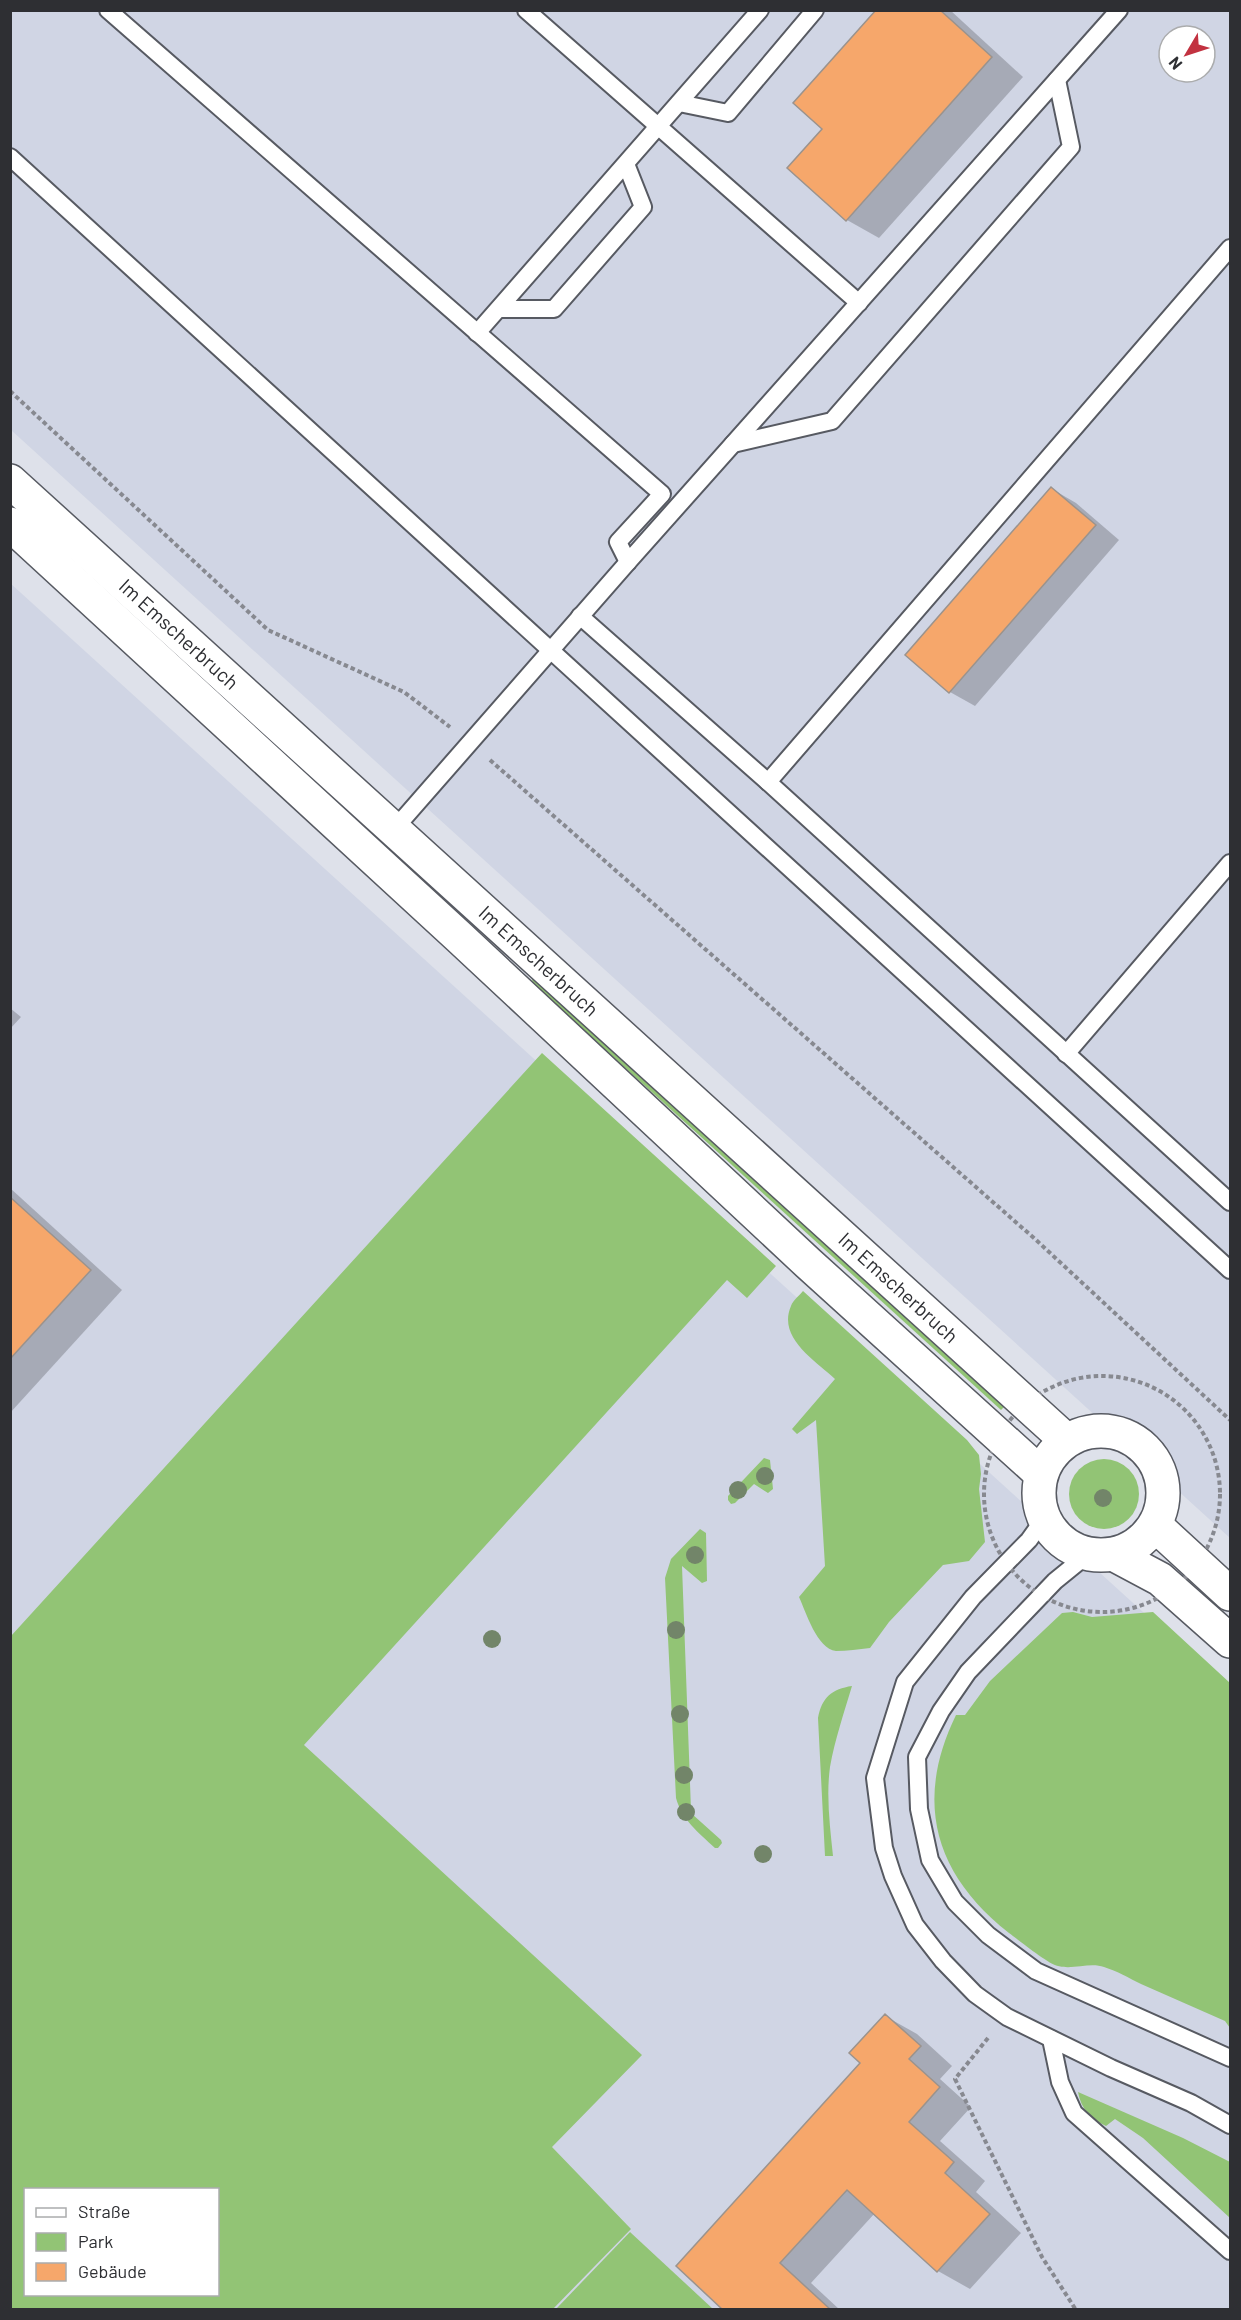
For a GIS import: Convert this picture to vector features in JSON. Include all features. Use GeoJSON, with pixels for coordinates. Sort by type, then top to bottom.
{"type":"FeatureCollection","features":[{"type":"Feature","properties":{"kind":"main road","name":"Im Emscherbruch"},"geometry":{"type":"LineString","coordinates":[[10,481],[1066,1440]]}},
{"type":"Feature","properties":{"kind":"main road","name":"Im Emscherbruch"},"geometry":{"type":"LineString","coordinates":[[10,524],[808,1263],[1041,1474]]}},
{"type":"Feature","properties":{"kind":"main road"},"geometry":{"type":"LineString","coordinates":[[1101,1555],[1138,1545],[1156,1526],[1164,1500],[1161,1472],[1146,1448],[1121,1433],[1093,1430],[1066,1440],[1050,1455],[1041,1474],[1039,1494],[1044,1519],[1064,1544],[1101,1555],[1160,1579],[1230,1641]]}},
{"type":"Feature","properties":{"kind":"main road"},"geometry":{"type":"LineString","coordinates":[[1156,1526],[1230,1594]]}},
{"type":"Feature","properties":{"kind":"lane"},"geometry":{"type":"LineString","coordinates":[[108,10],[662,494],[618,542],[628,562]]}},
{"type":"Feature","properties":{"kind":"lane"},"geometry":{"type":"LineString","coordinates":[[526,10],[858,303]]}},
{"type":"Feature","properties":{"kind":"lane"},"geometry":{"type":"LineString","coordinates":[[477,333],[760,10]]}},
{"type":"Feature","properties":{"kind":"lane"},"geometry":{"type":"LineString","coordinates":[[679,103],[728,113],[815,10]]}},
{"type":"Feature","properties":{"kind":"lane"},"geometry":{"type":"LineString","coordinates":[[370,856],[580,616],[1119,10]]}},
{"type":"Feature","properties":{"kind":"lane"},"geometry":{"type":"LineString","coordinates":[[733,444],[832,421],[1071,147],[1057,80]]}},
{"type":"Feature","properties":{"kind":"lane"},"geometry":{"type":"LineString","coordinates":[[10,158],[552,649],[1230,1270]]}},
{"type":"Feature","properties":{"kind":"lane"},"geometry":{"type":"LineString","coordinates":[[499,309],[554,309],[569,292],[643,207],[626,164]]}},
{"type":"Feature","properties":{"kind":"lane"},"geometry":{"type":"LineString","coordinates":[[768,782],[1230,248]]}},
{"type":"Feature","properties":{"kind":"lane"},"geometry":{"type":"LineString","coordinates":[[580,616],[768,782],[1230,1202]]}},
{"type":"Feature","properties":{"kind":"lane"},"geometry":{"type":"LineString","coordinates":[[1066,1053],[1230,863]]}},
{"type":"Feature","properties":{"kind":"lane"},"geometry":{"type":"LineString","coordinates":[[1044,1519],[1029,1540],[973,1597],[905,1682],[874,1778],[884,1848],[893,1876],[915,1925],[943,1961],[975,1994],[1006,2017],[1111,2068],[1191,2103],[1230,2125]]}},
{"type":"Feature","properties":{"kind":"lane"},"geometry":{"type":"LineString","coordinates":[[1101,1555],[1055,1581],[968,1672],[941,1711],[917,1757],[919,1809],[930,1860],[955,1902],[988,1935],[1036,1971],[1230,2058]]}},
{"type":"Feature","properties":{"kind":"lane"},"geometry":{"type":"LineString","coordinates":[[1051,2039],[1060,2082],[1074,2113],[1230,2251]]}},
{"type":"Feature","properties":{"kind":"path"},"geometry":{"type":"LineString","coordinates":[[10,391],[268,630],[404,692],[470,742],[1026,1231],[1230,1420]]}},
{"type":"Feature","properties":{"kind":"path"},"geometry":{"type":"LineString","coordinates":[[1105,1376],[1133,1380],[1160,1391],[1183,1408],[1202,1430],[1214,1456],[1220,1483],[1220,1512],[1212,1540],[1198,1565],[1173,1589],[1149,1603],[1122,1611],[1094,1612],[1067,1607],[1041,1595],[1022,1581],[1006,1563],[993,1539],[986,1513],[984,1486],[989,1460],[999,1436],[1026,1404],[1050,1388],[1077,1379],[1105,1376]]}},
{"type":"Feature","properties":{"kind":"path"},"geometry":{"type":"LineString","coordinates":[[1006,2017],[955,2079],[1042,2257],[1076,2310]]}},
{"type":"Feature","properties":{"kind":"shaded area"},"geometry":{"type":"Polygon","coordinates":[[[10,11],[1230,11],[1230,1538],[11,430],[10,11]]]}},
{"type":"Feature","properties":{"kind":"shaded area"},"geometry":{"type":"Polygon","coordinates":[[[10,583],[1230,1691],[1230,2309],[11,2309],[10,583]]]}},
{"type":"Feature","properties":{"kind":"green space"},"geometry":{"type":"Polygon","coordinates":[[[534,974],[1011,1400],[1001,1410],[534,985],[532,980],[534,974]]]}},
{"type":"Feature","properties":{"kind":"green space"},"geometry":{"type":"Polygon","coordinates":[[[542,1053],[776,1266],[747,1298],[727,1280],[304,1745],[642,2055],[552,2147],[631,2229],[553,2309],[11,2309],[11,1636],[542,1053]]]}},
{"type":"Feature","properties":{"kind":"green space"},"geometry":{"type":"Polygon","coordinates":[[[803,1291],[967,1440],[979,1455],[981,1474],[979,1489],[985,1542],[969,1561],[943,1565],[889,1622],[870,1648],[836,1651],[829,1649],[813,1629],[799,1597],[825,1566],[816,1420],[797,1434],[792,1429],[835,1379],[801,1348],[789,1328],[788,1318],[791,1306],[803,1291]]]}},
{"type":"Feature","properties":{"kind":"green space"},"geometry":{"type":"Polygon","coordinates":[[[764,1458],[770,1460],[773,1489],[768,1493],[754,1484],[735,1503],[731,1504],[728,1496],[764,1458]]]}},
{"type":"Feature","properties":{"kind":"green space"},"geometry":{"type":"Polygon","coordinates":[[[1104,1459],[1117,1462],[1129,1469],[1136,1481],[1139,1494],[1136,1507],[1129,1519],[1117,1526],[1104,1529],[1091,1526],[1079,1519],[1072,1507],[1069,1494],[1072,1481],[1079,1469],[1091,1462],[1104,1459]]]}},
{"type":"Feature","properties":{"kind":"green space"},"geometry":{"type":"Polygon","coordinates":[[[700,1529],[706,1533],[707,1581],[702,1583],[682,1566],[691,1810],[692,1814],[721,1840],[722,1843],[718,1848],[715,1848],[691,1825],[682,1813],[676,1798],[665,1578],[671,1559],[700,1529]]]}},
{"type":"Feature","properties":{"kind":"green space"},"geometry":{"type":"Polygon","coordinates":[[[1073,1612],[1092,1617],[1153,1612],[1230,1683],[1230,2028],[1225,2021],[1109,1969],[1093,1965],[1064,1967],[1048,1961],[1009,1933],[983,1910],[963,1886],[948,1861],[939,1834],[935,1806],[936,1777],[943,1747],[956,1715],[965,1715],[990,1681],[1062,1613],[1073,1612]]]}},
{"type":"Feature","properties":{"kind":"green space"},"geometry":{"type":"Polygon","coordinates":[[[852,1686],[830,1767],[828,1800],[833,1856],[825,1856],[818,1718],[822,1705],[829,1695],[839,1689],[852,1686]]]}},
{"type":"Feature","properties":{"kind":"green space"},"geometry":{"type":"Polygon","coordinates":[[[1078,2092],[1183,2138],[1230,2162],[1230,2218],[1143,2138],[1115,2119],[1106,2126],[1091,2117],[1084,2108],[1078,2092]]]}},
{"type":"Feature","properties":{"kind":"green space"},"geometry":{"type":"Polygon","coordinates":[[[630,2232],[713,2309],[556,2309],[630,2232]]]}},
{"type":"Feature","properties":{"kind":"building"},"geometry":{"type":"Polygon","coordinates":[[[876,10],[940,10],[992,57],[846,221],[787,168],[822,129],[793,103],[876,10]]]}},
{"type":"Feature","properties":{"kind":"building"},"geometry":{"type":"Polygon","coordinates":[[[1051,487],[1096,525],[949,693],[905,655],[1051,487]]]}},
{"type":"Feature","properties":{"kind":"building"},"geometry":{"type":"Polygon","coordinates":[[[10,1197],[91,1270],[10,1359],[10,1197]]]}},
{"type":"Feature","properties":{"kind":"building"},"geometry":{"type":"Polygon","coordinates":[[[885,2014],[921,2046],[909,2059],[940,2087],[909,2122],[954,2162],[945,2173],[990,2214],[937,2272],[847,2190],[780,2263],[831,2310],[723,2310],[676,2266],[860,2063],[849,2053],[885,2014]]]}}]}
